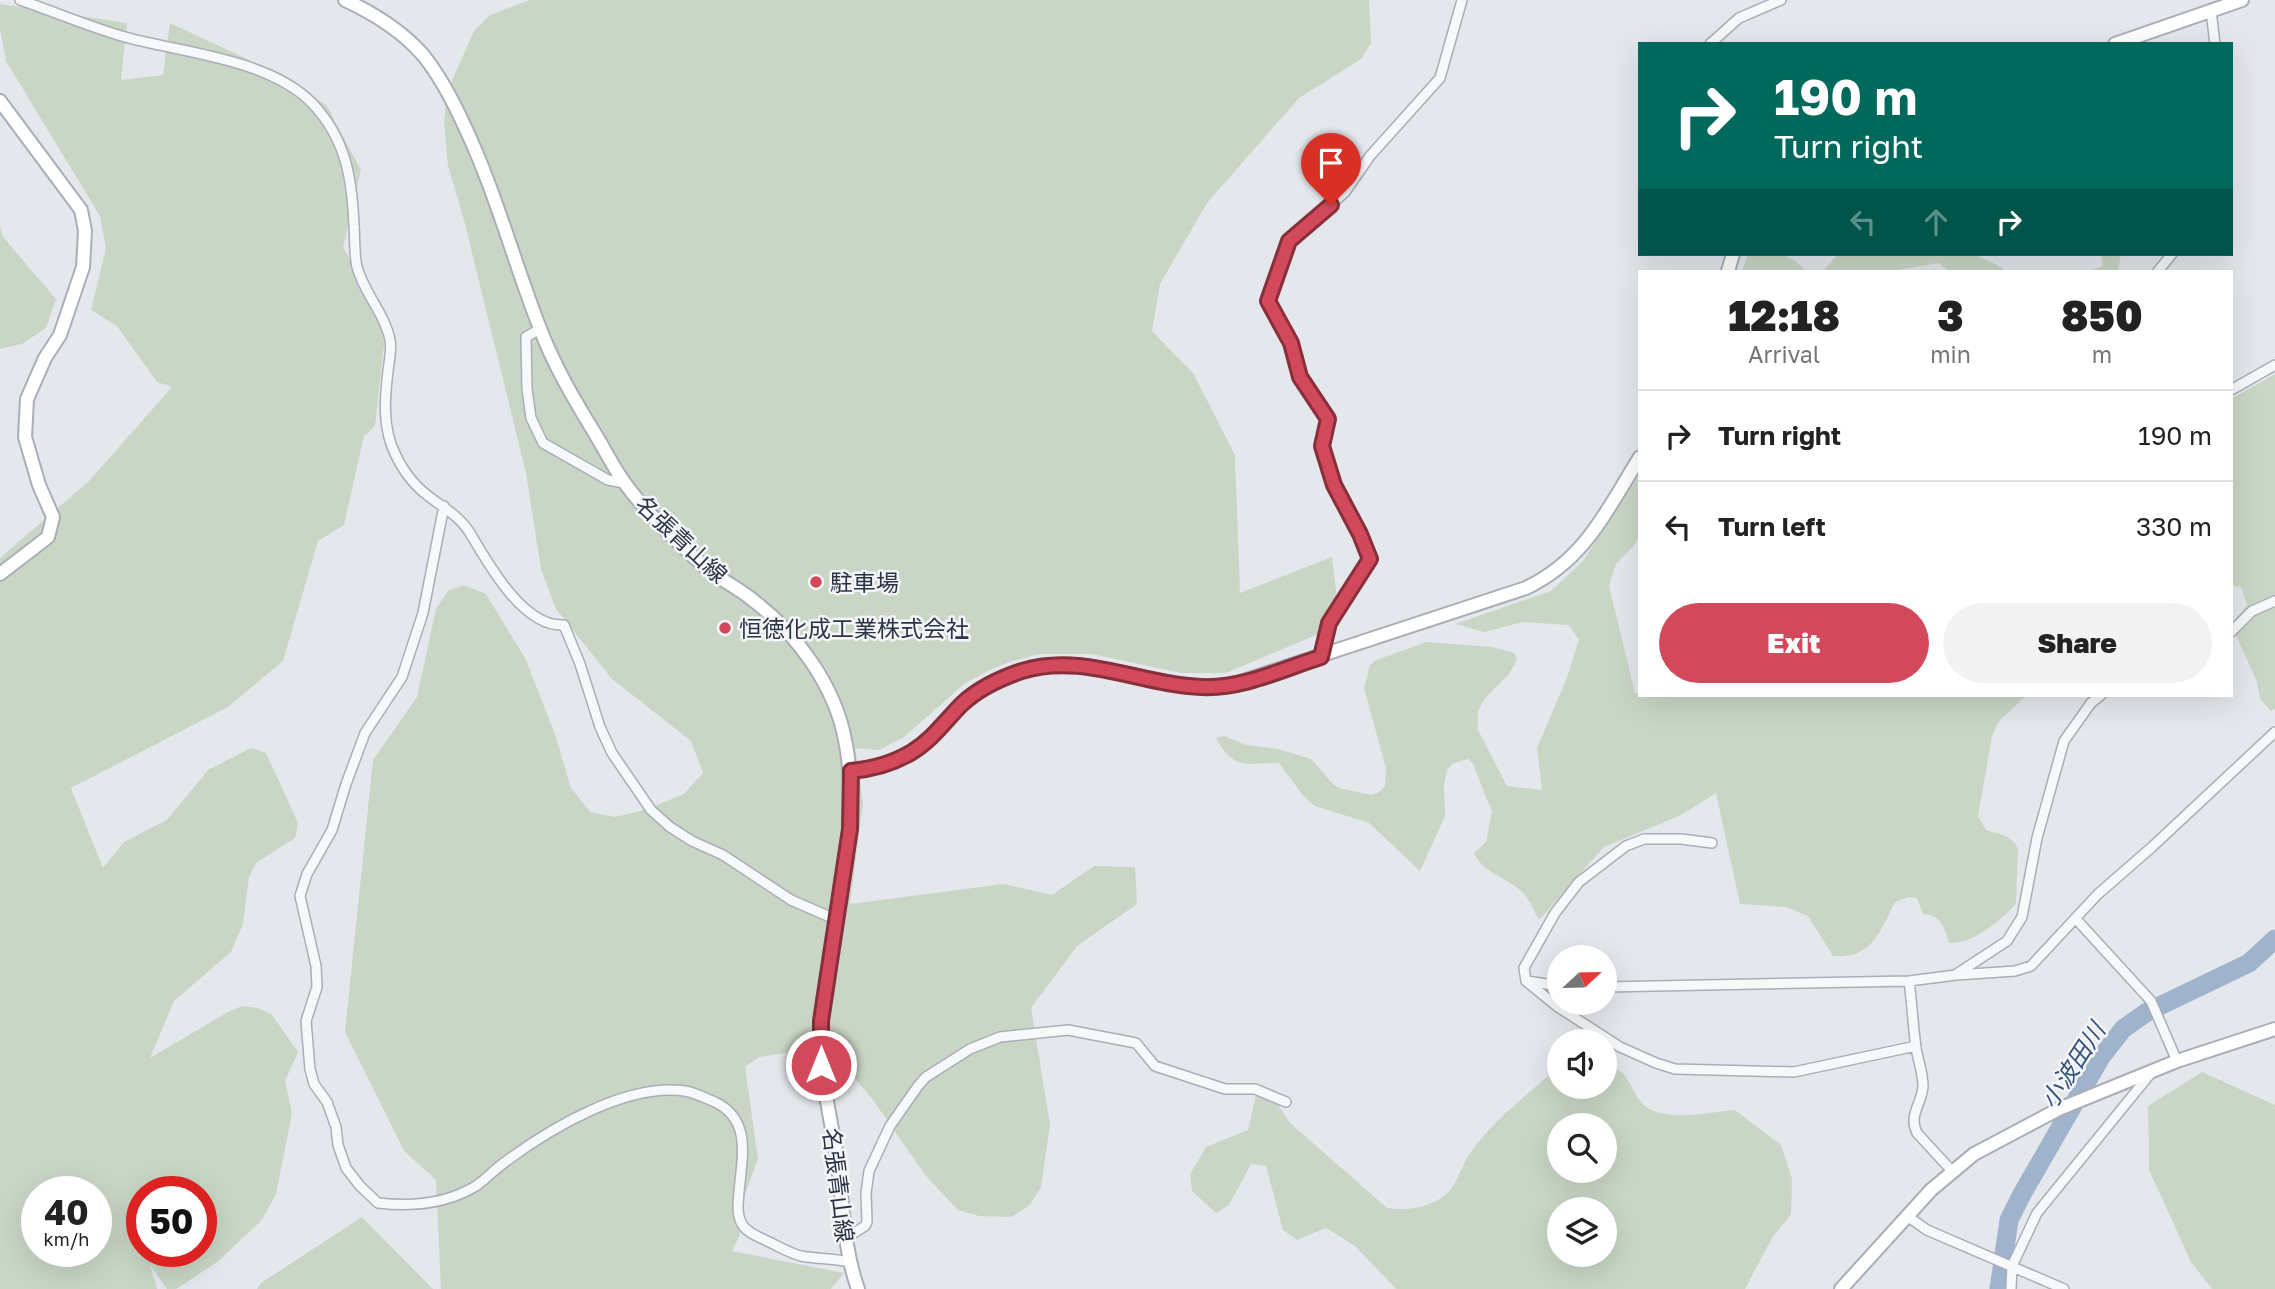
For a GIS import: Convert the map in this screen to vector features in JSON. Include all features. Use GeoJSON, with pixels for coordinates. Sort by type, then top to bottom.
{"type":"FeatureCollection","features":[{"type":"Feature","properties":{"kind":"main road","name":"名張青山線"},"geometry":{"type":"LineString","coordinates":[[345,0],[386,23],[422,55],[450,95],[481,161],[540,329],[558,372],[624,483],[707,569],[755,601],[797,642],[828,692],[844,735],[851,771],[850,829],[821,1021],[821,1065],[849,1262],[858,1289]]}},
{"type":"Feature","properties":{"kind":"main road"},"geometry":{"type":"LineString","coordinates":[[2121,42],[2242,0]]}},
{"type":"Feature","properties":{"kind":"main road"},"geometry":{"type":"LineString","coordinates":[[0,102],[80,210],[85,231],[83,267],[60,335],[45,358],[27,399],[25,438],[38,485],[53,517],[48,537],[0,574]]}},
{"type":"Feature","properties":{"kind":"main road"},"geometry":{"type":"LineString","coordinates":[[851,771],[875,768],[913,752],[934,735],[970,698],[995,681],[1033,668],[1082,665],[1173,685],[1205,687],[1245,681],[1513,592],[1546,578],[1586,543],[1638,460]]}},
{"type":"Feature","properties":{"kind":"main road"},"geometry":{"type":"LineString","coordinates":[[1842,1289],[1907,1216],[1952,1171],[1974,1154],[2059,1109],[2177,1061],[2275,1029]]}},
{"type":"Feature","properties":{"kind":"street"},"geometry":{"type":"LineString","coordinates":[[20,0],[104,30],[212,56],[280,78],[295,87],[314,106],[343,152],[351,177],[356,265],[390,340],[384,399],[386,424],[400,466],[414,484],[462,520],[489,566],[533,617],[551,626],[564,625],[580,664],[600,727],[612,753],[651,810],[670,827],[692,841],[723,855],[791,900],[836,920]]}},
{"type":"Feature","properties":{"kind":"street"},"geometry":{"type":"LineString","coordinates":[[1321,657],[1329,623],[1370,559],[1334,485],[1325,459],[1322,446],[1328,419],[1300,377],[1291,343],[1268,301],[1289,241],[1345,192],[1370,156],[1440,78],[1462,0]]}},
{"type":"Feature","properties":{"kind":"street"},"geometry":{"type":"LineString","coordinates":[[1712,42],[1739,18],[1781,0]]}},
{"type":"Feature","properties":{"kind":"street"},"geometry":{"type":"LineString","coordinates":[[2211,11],[2215,42]]}},
{"type":"Feature","properties":{"kind":"street"},"geometry":{"type":"LineString","coordinates":[[2159,270],[2170,256]]}},
{"type":"Feature","properties":{"kind":"street"},"geometry":{"type":"LineString","coordinates":[[540,329],[526,338],[527,389],[531,418],[543,443],[608,480],[624,483]]}},
{"type":"Feature","properties":{"kind":"street"},"geometry":{"type":"LineString","coordinates":[[2233,389],[2275,365]]}},
{"type":"Feature","properties":{"kind":"street"},"geometry":{"type":"LineString","coordinates":[[444,506],[423,613],[402,677],[365,733],[332,830],[307,874],[300,896],[316,966],[317,987],[306,1021],[310,1069],[314,1084],[327,1102],[346,1168],[378,1203],[420,1205],[458,1194],[477,1185],[541,1136],[575,1118],[629,1097],[661,1091],[689,1092],[722,1106],[735,1116],[740,1127],[742,1144],[737,1208],[745,1229],[789,1252],[849,1262]]}},
{"type":"Feature","properties":{"kind":"street"},"geometry":{"type":"LineString","coordinates":[[2233,630],[2252,611],[2275,601]]}},
{"type":"Feature","properties":{"kind":"street"},"geometry":{"type":"LineString","coordinates":[[1956,975],[2007,941],[2022,917],[2040,826],[2064,741],[2089,699]]}},
{"type":"Feature","properties":{"kind":"street"},"geometry":{"type":"LineString","coordinates":[[1617,987],[1909,982],[1956,975],[2015,971],[2031,966],[2098,894],[2152,848],[2275,732]]}},
{"type":"Feature","properties":{"kind":"street"},"geometry":{"type":"LineString","coordinates":[[1712,843],[1681,839],[1644,839],[1626,846],[1579,882],[1555,913],[1524,968],[1526,981],[1558,1007],[1620,1047],[1675,1069],[1794,1072],[1916,1046]]}},
{"type":"Feature","properties":{"kind":"street"},"geometry":{"type":"LineString","coordinates":[[2076,919],[2151,1001],[2159,1014],[2177,1061]]}},
{"type":"Feature","properties":{"kind":"street"},"geometry":{"type":"LineString","coordinates":[[1526,981],[1547,984]]}},
{"type":"Feature","properties":{"kind":"street"},"geometry":{"type":"LineString","coordinates":[[1909,982],[1923,1083],[1914,1114],[1914,1126],[1917,1133],[1952,1171]]}},
{"type":"Feature","properties":{"kind":"street"},"geometry":{"type":"LineString","coordinates":[[846,1238],[867,1222],[866,1193],[869,1171],[890,1126],[918,1086],[926,1077],[970,1049],[1000,1037],[1068,1030],[1136,1044],[1155,1066],[1226,1089],[1255,1089],[1286,1102]]}},
{"type":"Feature","properties":{"kind":"street"},"geometry":{"type":"LineString","coordinates":[[2011,1289],[2010,1265],[2037,1213],[2152,1072]]}},
{"type":"Feature","properties":{"kind":"street"},"geometry":{"type":"LineString","coordinates":[[1907,1216],[1927,1230],[2064,1289]]}},
{"type":"Feature","properties":{"kind":"green space"},"geometry":{"type":"Polygon","coordinates":[[[530,0],[1369,0],[1371,43],[1361,59],[1299,98],[1207,203],[1160,284],[1152,331],[1193,373],[1235,455],[1240,593],[1332,557],[1340,625],[1225,673],[1181,673],[1092,654],[1039,654],[1009,662],[964,684],[904,737],[879,750],[855,748],[863,803],[850,904],[1004,884],[1052,895],[1094,866],[1135,867],[1137,904],[1077,946],[1031,1008],[1050,1124],[1041,1187],[1030,1205],[1011,1217],[979,1216],[958,1210],[926,1176],[873,1100],[847,1069],[823,1055],[799,1051],[759,1057],[745,1067],[758,1159],[738,1213],[740,1235],[732,1251],[844,1273],[831,1289],[441,1289],[436,1180],[404,1151],[345,1032],[373,760],[417,697],[436,609],[448,591],[464,585],[486,594],[525,658],[555,734],[571,788],[590,812],[615,817],[644,810],[684,794],[703,773],[691,741],[612,679],[556,609],[541,569],[526,473],[464,220],[448,166],[444,121],[447,92],[474,31],[490,15],[530,0]]]}},
{"type":"Feature","properties":{"kind":"green space"},"geometry":{"type":"Polygon","coordinates":[[[0,4],[127,23],[121,80],[163,75],[170,23],[283,76],[327,106],[361,170],[343,247],[386,326],[375,426],[364,436],[344,525],[318,541],[283,661],[228,707],[71,788],[103,868],[124,842],[167,820],[208,770],[251,748],[266,753],[298,823],[295,838],[256,863],[249,877],[243,924],[231,952],[174,1001],[150,1058],[242,1006],[258,1008],[272,1015],[298,1052],[285,1081],[292,1113],[276,1194],[261,1221],[217,1262],[217,1176],[126,1176],[126,1267],[151,1267],[157,1289],[0,1289],[0,558],[89,481],[172,387],[157,382],[117,326],[91,310],[106,248],[100,216],[6,61],[0,29],[0,4]]]}},
{"type":"Feature","properties":{"kind":"green space"},"geometry":{"type":"Polygon","coordinates":[[[0,225],[3,237],[56,299],[46,328],[22,344],[0,349],[0,225]]]}},
{"type":"Feature","properties":{"kind":"green space"},"geometry":{"type":"Polygon","coordinates":[[[1747,256],[1786,256],[1805,270],[1742,270],[1747,256]]]}},
{"type":"Feature","properties":{"kind":"green space"},"geometry":{"type":"Polygon","coordinates":[[[1836,256],[1979,256],[2004,270],[1948,270],[1939,263],[1897,270],[1824,270],[1836,256]]]}},
{"type":"Feature","properties":{"kind":"green space"},"geometry":{"type":"Polygon","coordinates":[[[2101,256],[2121,256],[2118,270],[2091,270],[2103,266],[2101,256]]]}},
{"type":"Feature","properties":{"kind":"green space"},"geometry":{"type":"Polygon","coordinates":[[[2275,374],[2275,709],[2271,711],[2260,699],[2257,682],[2233,628],[2233,622],[2247,605],[2241,587],[2233,585],[2233,398],[2275,374]]]}},
{"type":"Feature","properties":{"kind":"green space"},"geometry":{"type":"Polygon","coordinates":[[[1638,477],[1638,538],[1616,564],[1609,586],[1638,697],[2025,697],[1999,721],[1992,736],[1978,816],[1986,830],[2009,838],[2016,844],[2016,904],[1976,936],[1958,943],[1949,943],[1944,927],[1938,919],[1923,914],[1917,898],[1909,897],[1895,902],[1879,933],[1866,948],[1846,956],[1833,956],[1808,916],[1786,907],[1740,904],[1716,793],[1681,815],[1604,847],[1539,920],[1524,894],[1483,865],[1474,853],[1486,842],[1492,812],[1473,764],[1468,759],[1452,764],[1447,770],[1444,785],[1445,816],[1420,871],[1369,823],[1315,806],[1305,798],[1279,763],[1242,763],[1229,756],[1216,738],[1224,736],[1247,745],[1278,749],[1311,759],[1339,788],[1371,795],[1378,793],[1385,786],[1386,768],[1364,688],[1370,665],[1376,660],[1427,642],[1492,647],[1515,653],[1517,660],[1509,674],[1486,697],[1478,711],[1478,730],[1507,786],[1542,790],[1537,748],[1566,680],[1579,640],[1569,625],[1522,622],[1485,632],[1455,624],[1551,591],[1583,561],[1638,477]]]}},
{"type":"Feature","properties":{"kind":"green space"},"geometry":{"type":"Polygon","coordinates":[[[1617,1069],[1624,1074],[1641,1102],[1659,1113],[1685,1115],[1735,1110],[1781,1145],[1792,1179],[1791,1214],[1772,1238],[1745,1289],[1396,1289],[1355,1246],[1326,1228],[1297,1240],[1283,1230],[1266,1166],[1251,1164],[1229,1205],[1216,1213],[1192,1191],[1190,1174],[1206,1147],[1248,1130],[1256,1095],[1273,1097],[1290,1123],[1387,1208],[1401,1209],[1424,1206],[1444,1196],[1478,1143],[1511,1108],[1547,1077],[1547,1099],[1617,1099],[1617,1069]]]}},
{"type":"Feature","properties":{"kind":"green space"},"geometry":{"type":"Polygon","coordinates":[[[2202,1072],[2275,1105],[2275,1289],[2212,1289],[2191,1262],[2149,1170],[2148,1106],[2202,1072]]]}},
{"type":"Feature","properties":{"kind":"green space"},"geometry":{"type":"Polygon","coordinates":[[[362,1217],[433,1289],[257,1289],[261,1283],[362,1217]]]}},
{"type":"Feature","properties":{"kind":"green space"},"geometry":{"type":"Polygon","coordinates":[[[151,1267],[209,1267],[176,1289],[167,1289],[151,1267]]]}},
{"type":"Feature","properties":{"kind":"waterway","name":"小波田川"},"geometry":{"type":"LineString","coordinates":[[1999,1289],[2009,1220],[2101,1057],[2123,1029],[2147,1012],[2249,963],[2275,939]]}},
{"type":"Feature","properties":{"kind":"place","name":"駐車場"},"geometry":{"type":"Point","coordinates":[816,582]}},
{"type":"Feature","properties":{"kind":"place","name":"恒徳化成工業株式会社"},"geometry":{"type":"Point","coordinates":[725,628]}},
{"type":"Feature","properties":{"kind":"route"},"geometry":{"type":"LineString","coordinates":[[821,1065],[821,1021],[850,829],[851,771],[875,768],[913,752],[934,735],[970,698],[995,681],[1033,668],[1082,665],[1173,685],[1219,687],[1321,657],[1329,623],[1370,559],[1334,485],[1322,446],[1328,419],[1300,377],[1291,343],[1268,301],[1289,241],[1331,205]]}}]}
